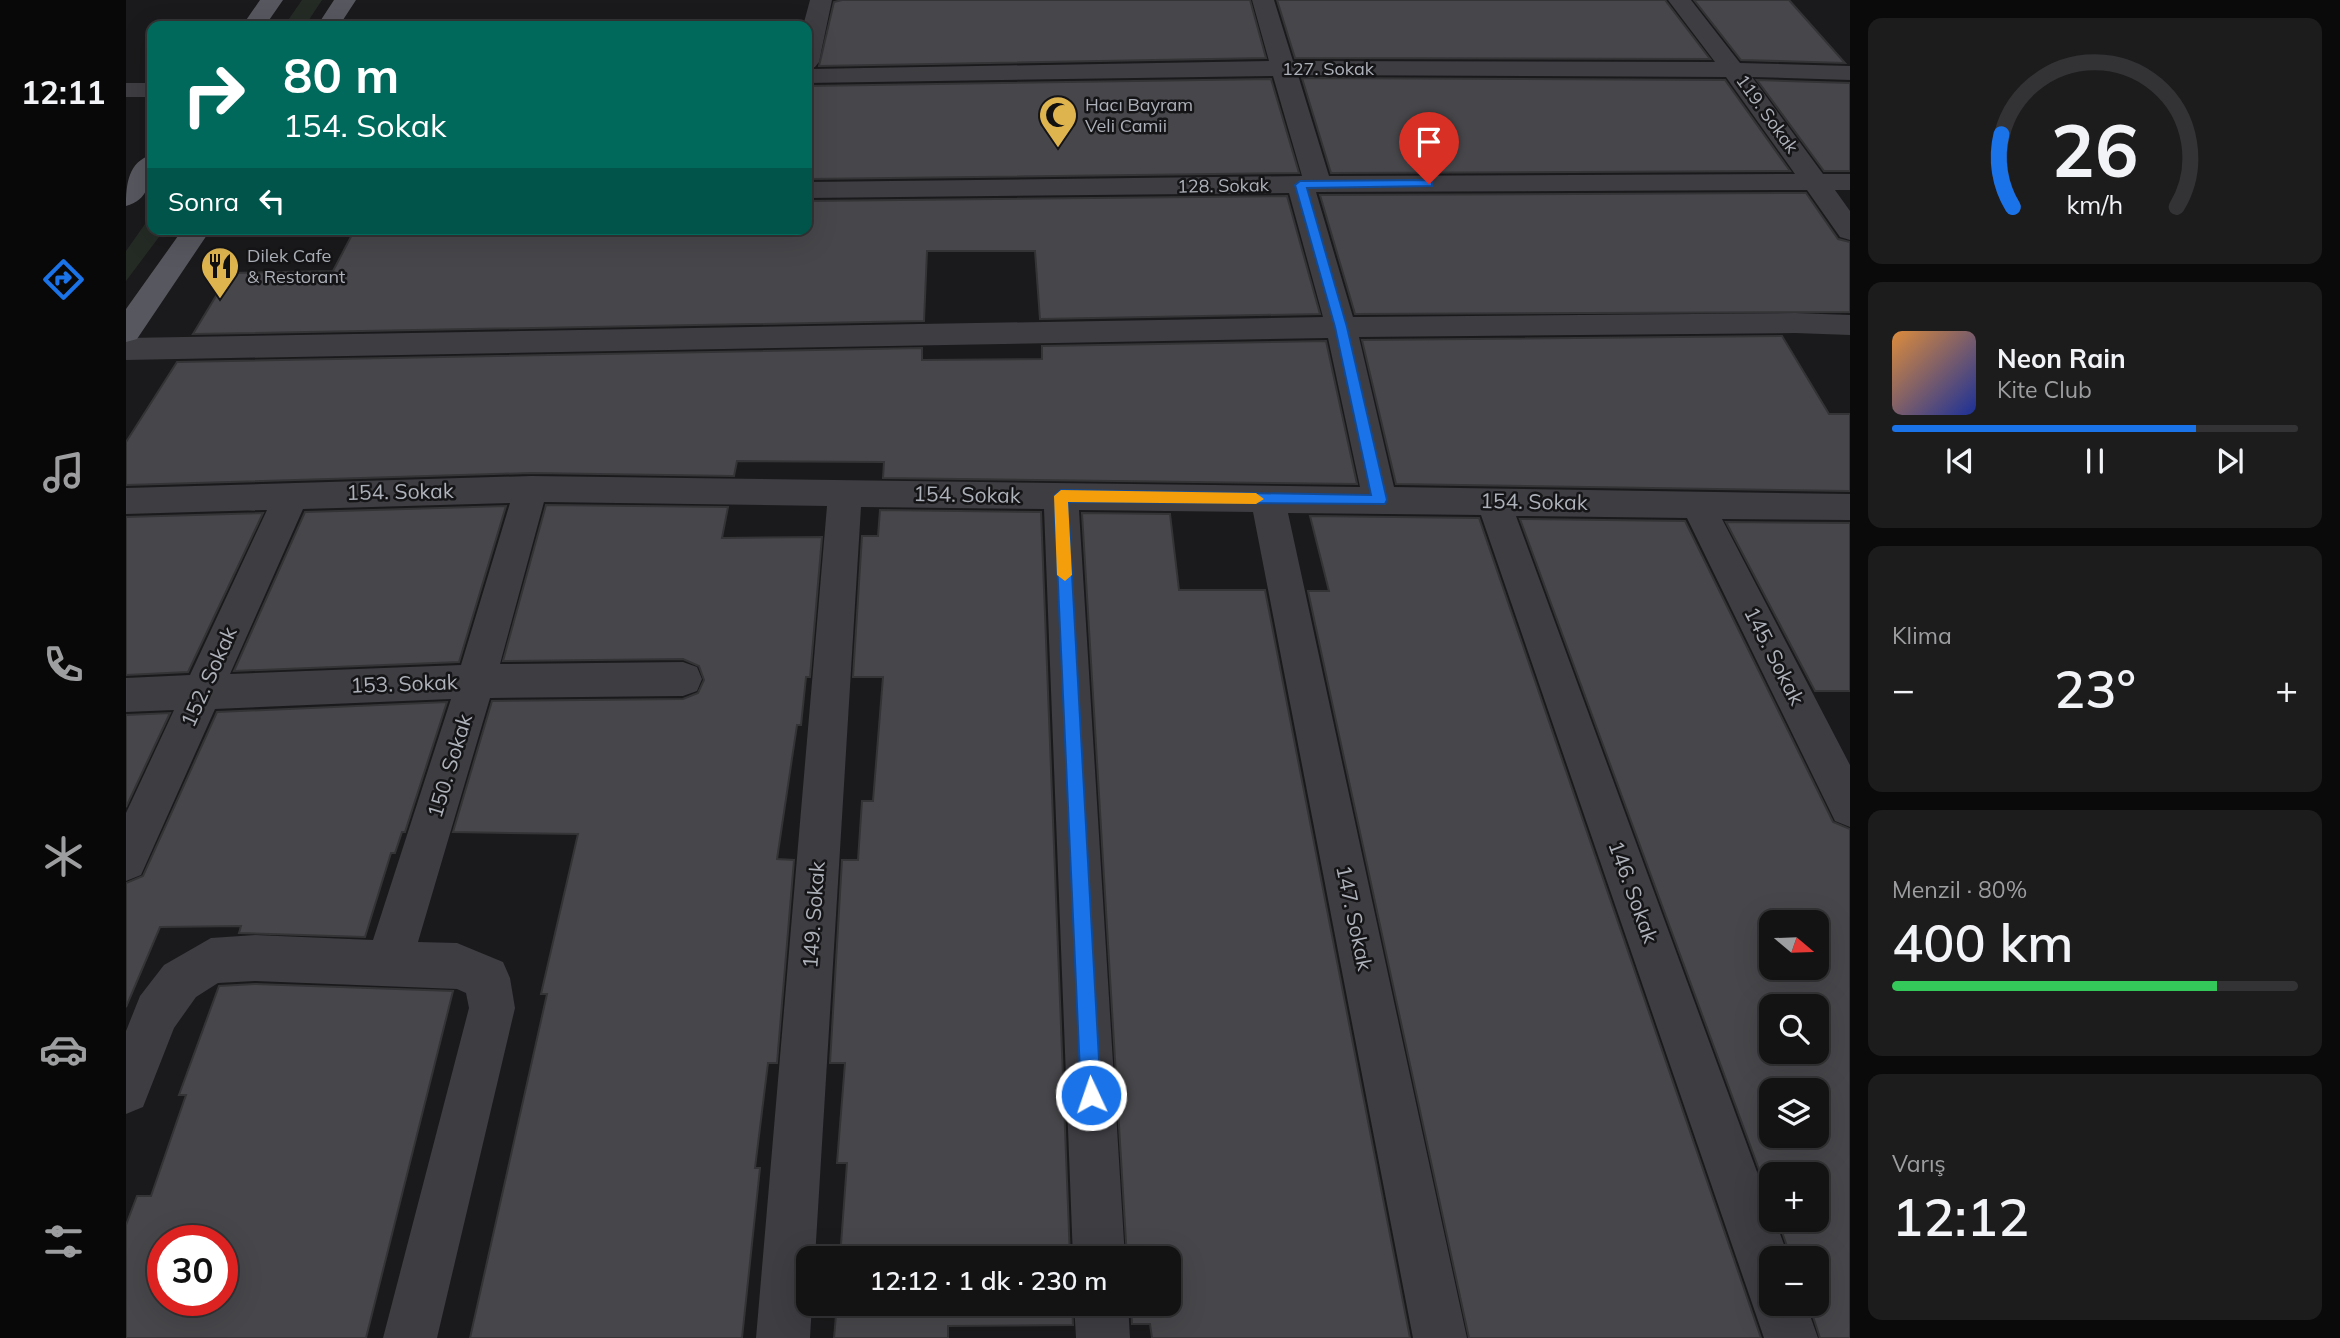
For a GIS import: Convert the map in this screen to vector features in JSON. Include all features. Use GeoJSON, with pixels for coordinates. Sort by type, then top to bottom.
{"type":"FeatureCollection","features":[{"type":"Feature","properties":{"kind":"main road"},"geometry":{"type":"LineString","coordinates":[[257,21],[272,0]]}},
{"type":"Feature","properties":{"kind":"main road"},"geometry":{"type":"LineString","coordinates":[[331,21],[345,0]]}},
{"type":"Feature","properties":{"kind":"main road"},"geometry":{"type":"LineString","coordinates":[[126,198],[147,170]]}},
{"type":"Feature","properties":{"kind":"main road"},"geometry":{"type":"LineString","coordinates":[[126,332],[193,235]]}},
{"type":"Feature","properties":{"kind":"street"},"geometry":{"type":"LineString","coordinates":[[812,39],[821,0]]}},
{"type":"Feature","properties":{"kind":"street"},"geometry":{"type":"LineString","coordinates":[[1263,0],[1309,184],[1380,500]]}},
{"type":"Feature","properties":{"kind":"street","name":"119. Sokak"},"geometry":{"type":"LineString","coordinates":[[1679,0],[1733,69],[1850,231]]}},
{"type":"Feature","properties":{"kind":"street","name":"127. Sokak"},"geometry":{"type":"LineString","coordinates":[[812,76],[1282,69],[1733,69],[1850,73]]}},
{"type":"Feature","properties":{"kind":"street"},"geometry":{"type":"LineString","coordinates":[[126,90],[147,90]]}},
{"type":"Feature","properties":{"kind":"street","name":"128. Sokak"},"geometry":{"type":"LineString","coordinates":[[812,190],[1309,184],[1850,182]]}},
{"type":"Feature","properties":{"kind":"street"},"geometry":{"type":"LineString","coordinates":[[126,349],[1341,327],[1795,323],[1850,326]]}},
{"type":"Feature","properties":{"kind":"street","name":"154. Sokak"},"geometry":{"type":"LineString","coordinates":[[126,500],[531,489],[1850,507]]}},
{"type":"Feature","properties":{"kind":"street","name":"150. Sokak"},"geometry":{"type":"LineString","coordinates":[[389,962],[476,681],[531,489]]}},
{"type":"Feature","properties":{"kind":"street","name":"149. Sokak"},"geometry":{"type":"LineString","coordinates":[[783,1338],[845,493]]}},
{"type":"Feature","properties":{"kind":"street","name":"152. Sokak"},"geometry":{"type":"LineString","coordinates":[[126,860],[292,494]]}},
{"type":"Feature","properties":{"kind":"street"},"geometry":{"type":"LineString","coordinates":[[1061,496],[1098,1246]]}},
{"type":"Feature","properties":{"kind":"street","name":"147. Sokak"},"geometry":{"type":"LineString","coordinates":[[1269,499],[1440,1338]]}},
{"type":"Feature","properties":{"kind":"street","name":"146. Sokak"},"geometry":{"type":"LineString","coordinates":[[1494,502],[1759,1248]]}},
{"type":"Feature","properties":{"kind":"street","name":"145. Sokak"},"geometry":{"type":"LineString","coordinates":[[1698,505],[1850,807]]}},
{"type":"Feature","properties":{"kind":"street","name":"153. Sokak"},"geometry":{"type":"LineString","coordinates":[[126,695],[476,681],[683,679]]}},
{"type":"Feature","properties":{"kind":"street"},"geometry":{"type":"LineString","coordinates":[[126,1090],[157,1013],[180,981],[211,961],[255,958],[457,966],[487,978],[492,1008],[410,1338]]}},
{"type":"Feature","properties":{"kind":"street"},"geometry":{"type":"LineString","coordinates":[[1102,1316],[1103,1338]]}},
{"type":"Feature","properties":{"kind":"street"},"geometry":{"type":"LineString","coordinates":[[1783,1316],[1791,1338]]}},
{"type":"Feature","properties":{"kind":"shaded area"},"geometry":{"type":"Polygon","coordinates":[[[302,0],[322,0],[308,21],[287,21],[302,0]]]}},
{"type":"Feature","properties":{"kind":"shaded area"},"geometry":{"type":"Polygon","coordinates":[[[147,221],[147,235],[160,235],[126,281],[126,251],[147,221]]]}},
{"type":"Feature","properties":{"kind":"building"},"geometry":{"type":"Polygon","coordinates":[[[1250,0],[1266,58],[819,66],[834,2],[1250,0]]]}},
{"type":"Feature","properties":{"kind":"building"},"geometry":{"type":"Polygon","coordinates":[[[1277,0],[1665,0],[1710,59],[1295,58],[1277,0]]]}},
{"type":"Feature","properties":{"kind":"building"},"geometry":{"type":"Polygon","coordinates":[[[1694,0],[1789,0],[1845,63],[1741,60],[1694,0]]]}},
{"type":"Feature","properties":{"kind":"building"},"geometry":{"type":"Polygon","coordinates":[[[1302,78],[1725,80],[1790,171],[1331,173],[1302,78]]]}},
{"type":"Feature","properties":{"kind":"building"},"geometry":{"type":"Polygon","coordinates":[[[1271,79],[1299,173],[812,179],[812,86],[1271,79]]]}},
{"type":"Feature","properties":{"kind":"building"},"geometry":{"type":"Polygon","coordinates":[[[1757,80],[1850,83],[1850,171],[1824,171],[1757,80]]]}},
{"type":"Feature","properties":{"kind":"building"},"geometry":{"type":"Polygon","coordinates":[[[1806,193],[1838,239],[1850,242],[1850,312],[1355,314],[1320,195],[1806,193]]]}},
{"type":"Feature","properties":{"kind":"building"},"geometry":{"type":"Polygon","coordinates":[[[1287,196],[1320,314],[1040,319],[1035,251],[927,251],[924,321],[193,334],[230,273],[333,271],[352,235],[812,235],[812,201],[1287,196]]]}},
{"type":"Feature","properties":{"kind":"building"},"geometry":{"type":"Polygon","coordinates":[[[1782,336],[1829,414],[1850,414],[1850,491],[1396,484],[1362,340],[1782,336]]]}},
{"type":"Feature","properties":{"kind":"building"},"geometry":{"type":"Polygon","coordinates":[[[1326,341],[1357,484],[883,478],[884,462],[737,461],[734,476],[531,473],[126,485],[126,442],[177,362],[922,348],[922,360],[1042,359],[1042,346],[1326,341]]]}},
{"type":"Feature","properties":{"kind":"building"},"geometry":{"type":"Polygon","coordinates":[[[546,505],[728,507],[722,538],[822,537],[810,677],[806,677],[801,725],[797,725],[777,859],[794,860],[777,1063],[768,1063],[755,1168],[760,1168],[742,1338],[470,1338],[547,994],[541,994],[578,834],[453,832],[492,701],[683,699],[698,693],[704,680],[699,666],[683,659],[503,661],[546,505]]]}},
{"type":"Feature","properties":{"kind":"building"},"geometry":{"type":"Polygon","coordinates":[[[506,506],[459,662],[234,671],[305,512],[506,506]]]}},
{"type":"Feature","properties":{"kind":"building"},"geometry":{"type":"Polygon","coordinates":[[[880,510],[1041,512],[1070,1246],[841,1246],[847,1163],[837,1163],[845,1063],[830,1063],[842,860],[858,860],[862,801],[873,801],[883,677],[853,677],[862,536],[878,536],[880,510]]]}},
{"type":"Feature","properties":{"kind":"building"},"geometry":{"type":"Polygon","coordinates":[[[263,513],[188,672],[126,675],[126,517],[263,513]]]}},
{"type":"Feature","properties":{"kind":"building"},"geometry":{"type":"Polygon","coordinates":[[[1082,513],[1170,514],[1179,590],[1265,590],[1410,1338],[1152,1338],[1150,1324],[1132,1324],[1132,1316],[1181,1316],[1181,1246],[1126,1246],[1082,513]]]}},
{"type":"Feature","properties":{"kind":"building"},"geometry":{"type":"Polygon","coordinates":[[[1310,516],[1479,518],[1761,1338],[1469,1338],[1308,591],[1329,591],[1310,516]]]}},
{"type":"Feature","properties":{"kind":"building"},"geometry":{"type":"Polygon","coordinates":[[[1520,519],[1685,521],[1833,822],[1850,829],[1850,1338],[1820,1338],[1813,1316],[1829,1316],[1829,1246],[1787,1246],[1782,1232],[1829,1232],[1829,1162],[1759,1162],[1759,1169],[1520,519]]]}},
{"type":"Feature","properties":{"kind":"building"},"geometry":{"type":"Polygon","coordinates":[[[1726,522],[1850,523],[1850,691],[1815,691],[1726,522]]]}},
{"type":"Feature","properties":{"kind":"building"},"geometry":{"type":"Polygon","coordinates":[[[447,702],[405,832],[402,832],[395,853],[391,853],[365,937],[239,933],[241,926],[160,927],[126,1007],[126,883],[143,876],[217,712],[447,702]]]}},
{"type":"Feature","properties":{"kind":"building"},"geometry":{"type":"Polygon","coordinates":[[[170,713],[126,807],[126,715],[170,713]]]}},
{"type":"Feature","properties":{"kind":"building"},"geometry":{"type":"Polygon","coordinates":[[[255,984],[453,991],[366,1338],[126,1338],[126,1225],[137,1196],[151,1196],[186,1095],[179,1095],[219,986],[255,984]]]}},
{"type":"Feature","properties":{"kind":"building"},"geometry":{"type":"Polygon","coordinates":[[[836,1316],[1073,1316],[1073,1325],[948,1326],[948,1338],[834,1338],[836,1316]]]}},
{"type":"Feature","properties":{"kind":"slow traffic"},"geometry":{"type":"LineString","coordinates":[[1065,575],[1061,496],[1256,499]]}},
{"type":"Feature","properties":{"kind":"place","name":"Hacı Bayram Veli Camii"},"geometry":{"type":"Point","coordinates":[1058,149]}},
{"type":"Feature","properties":{"kind":"place","name":"Dilek Cafe & Restorant"},"geometry":{"type":"Point","coordinates":[220,300]}},
{"type":"Feature","properties":{"kind":"route"},"geometry":{"type":"LineString","coordinates":[[1091,1095],[1061,496],[1380,500],[1341,327],[1300,185],[1429,184]]}}]}
